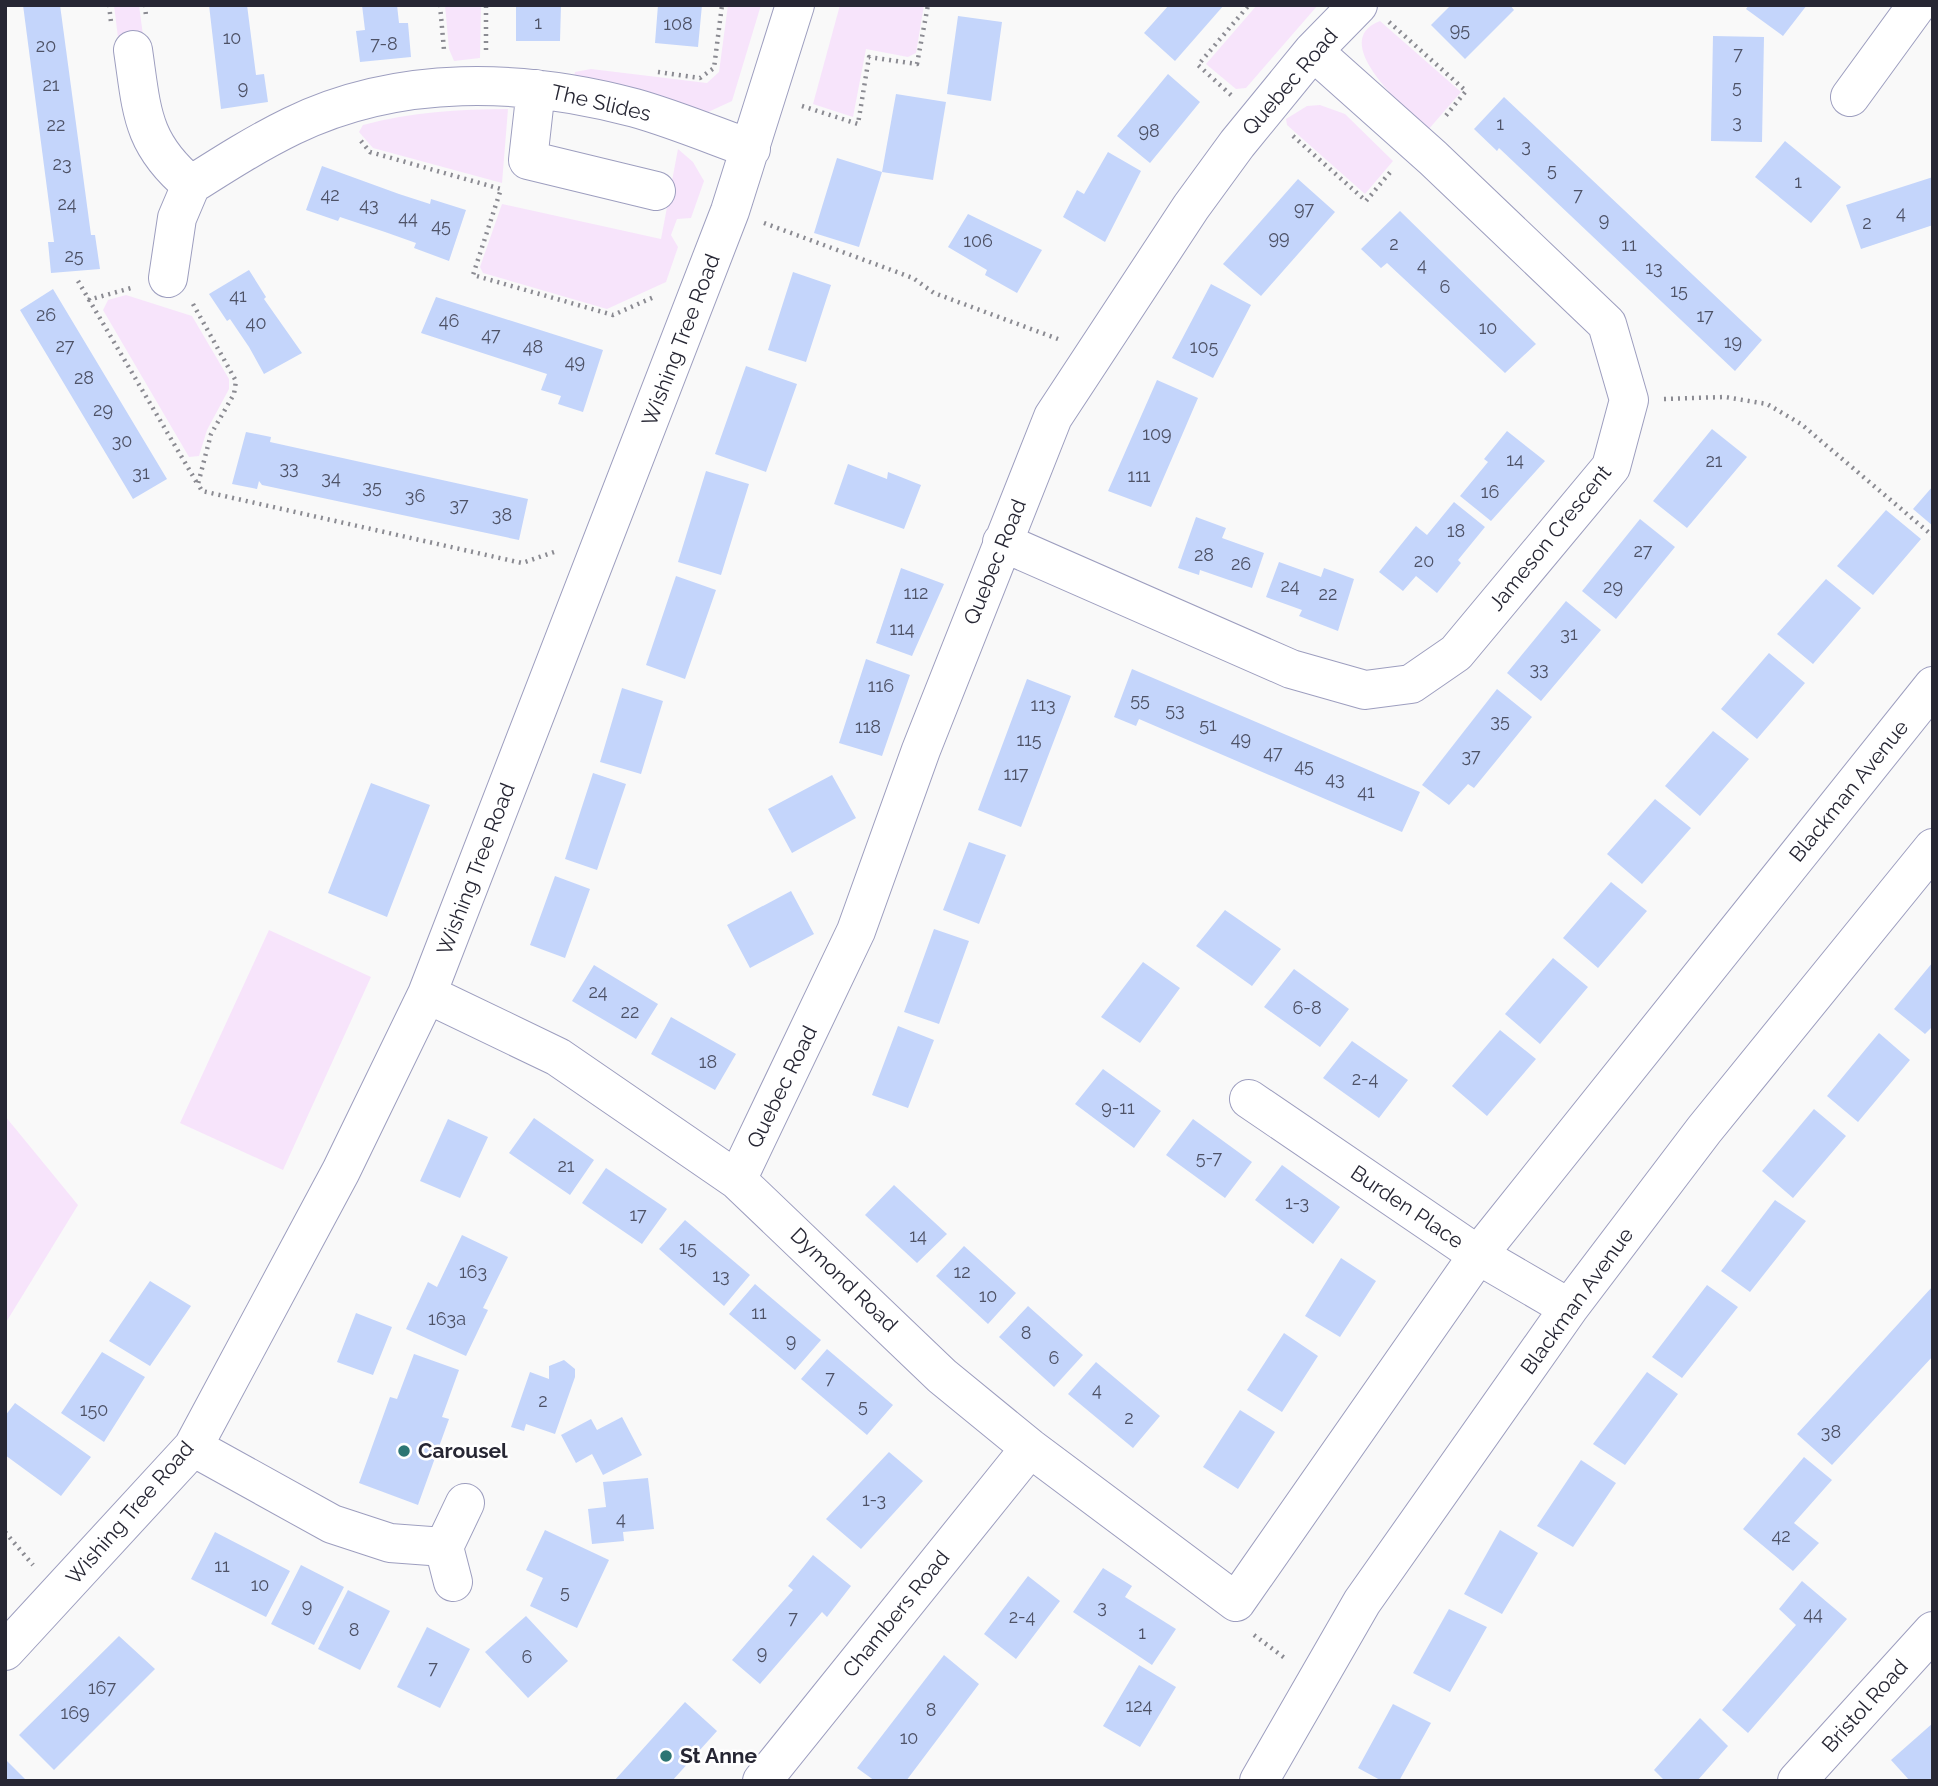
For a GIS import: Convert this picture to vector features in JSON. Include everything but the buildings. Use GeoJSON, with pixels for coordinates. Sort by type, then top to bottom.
{"type":"FeatureCollection","features":[{"type":"Feature","properties":{"kind":"street","name":"Wishing Tree Road"},"geometry":{"type":"LineString","coordinates":[[5,1651],[193,1447],[341,1171],[427,994],[707,274],[751,149],[795,5]]}},
{"type":"Feature","properties":{"kind":"street"},"geometry":{"type":"LineString","coordinates":[[1850,97],[1917,5]]}},
{"type":"Feature","properties":{"kind":"street","name":"Quebec Road"},"geometry":{"type":"LineString","coordinates":[[737,1180],[856,931],[921,751],[1053,417],[1191,207],[1261,115],[1313,51],[1369,10]]}},
{"type":"Feature","properties":{"kind":"street"},"geometry":{"type":"LineString","coordinates":[[133,50],[141,109],[152,144],[171,168],[191,185],[177,218],[168,278]]}},
{"type":"Feature","properties":{"kind":"street"},"geometry":{"type":"LineString","coordinates":[[1313,51],[1607,324],[1629,400]]}},
{"type":"Feature","properties":{"kind":"street","name":"The Slides"},"geometry":{"type":"LineString","coordinates":[[191,185],[294,125],[391,93],[447,86],[565,92],[636,109],[751,149]]}},
{"type":"Feature","properties":{"kind":"street"},"geometry":{"type":"LineString","coordinates":[[536,89],[528,160],[656,191]]}},
{"type":"Feature","properties":{"kind":"street","name":"Jameson Crescent"},"geometry":{"type":"LineString","coordinates":[[1002,542],[1291,669],[1365,690],[1411,684],[1456,653],[1611,467],[1629,400]]}},
{"type":"Feature","properties":{"kind":"street","name":"Blackman Avenue"},"geometry":{"type":"LineString","coordinates":[[1236,1602],[1478,1255],[1933,686]]}},
{"type":"Feature","properties":{"kind":"street","name":"Blackman Avenue"},"geometry":{"type":"LineString","coordinates":[[1259,1781],[1362,1602],[1569,1308],[1704,1130],[1933,848]]}},
{"type":"Feature","properties":{"kind":"street","name":"Dymond Road"},"geometry":{"type":"LineString","coordinates":[[427,994],[558,1057],[737,1180],[942,1376],[1030,1448],[1236,1602]]}},
{"type":"Feature","properties":{"kind":"street","name":"Burden Place"},"geometry":{"type":"LineString","coordinates":[[1249,1098],[1478,1255],[1569,1308]]}},
{"type":"Feature","properties":{"kind":"street"},"geometry":{"type":"LineString","coordinates":[[193,1447],[331,1524],[448,1565],[464,1503]]}},
{"type":"Feature","properties":{"kind":"street","name":"Chambers Road"},"geometry":{"type":"LineString","coordinates":[[762,1781],[1030,1448]]}},
{"type":"Feature","properties":{"kind":"street","name":"Bristol Road"},"geometry":{"type":"LineString","coordinates":[[1797,1781],[1933,1631]]}},
{"type":"Feature","properties":{"kind":"path"},"geometry":{"type":"LineString","coordinates":[[440,5],[447,86]]}},
{"type":"Feature","properties":{"kind":"path"},"geometry":{"type":"LineString","coordinates":[[649,71],[700,78],[713,68],[722,5]]}},
{"type":"Feature","properties":{"kind":"path"},"geometry":{"type":"LineString","coordinates":[[768,94],[858,124],[869,57],[917,64],[928,5]]}},
{"type":"Feature","properties":{"kind":"path"},"geometry":{"type":"LineString","coordinates":[[1250,5],[1198,65],[1366,201],[1466,91],[1369,10]]}},
{"type":"Feature","properties":{"kind":"path"},"geometry":{"type":"LineString","coordinates":[[337,109],[370,152],[501,189],[473,275],[613,315],[707,274]]}},
{"type":"Feature","properties":{"kind":"path"},"geometry":{"type":"LineString","coordinates":[[730,211],[913,278],[934,293],[1075,346],[1101,346]]}},
{"type":"Feature","properties":{"kind":"path"},"geometry":{"type":"LineString","coordinates":[[168,278],[190,297],[236,381],[234,394],[211,434],[198,484]]}},
{"type":"Feature","properties":{"kind":"path"},"geometry":{"type":"LineString","coordinates":[[78,281],[202,491],[522,563],[604,535]]}},
{"type":"Feature","properties":{"kind":"path"},"geometry":{"type":"LineString","coordinates":[[1629,400],[1724,397],[1767,404],[1801,424],[1933,536]]}},
{"type":"Feature","properties":{"kind":"path"},"geometry":{"type":"LineString","coordinates":[[1236,1602],[1227,1615],[1315,1680]]}},
{"type":"Feature","properties":{"kind":"shaded area"},"geometry":{"type":"Polygon","coordinates":[[[114,5],[139,5],[144,43],[119,46],[114,5]]]}},
{"type":"Feature","properties":{"kind":"shaded area"},"geometry":{"type":"Polygon","coordinates":[[[445,5],[481,5],[480,58],[454,61],[449,49],[445,5]]]}},
{"type":"Feature","properties":{"kind":"shaded area"},"geometry":{"type":"Polygon","coordinates":[[[728,5],[761,5],[732,101],[706,113],[574,77],[575,72],[591,69],[707,83],[719,72],[728,5]]]}},
{"type":"Feature","properties":{"kind":"shaded area"},"geometry":{"type":"Polygon","coordinates":[[[840,5],[924,5],[916,53],[908,57],[866,49],[853,117],[813,104],[840,5]]]}},
{"type":"Feature","properties":{"kind":"shaded area"},"geometry":{"type":"Polygon","coordinates":[[[1257,5],[1318,5],[1246,88],[1236,89],[1206,64],[1257,5]]]}},
{"type":"Feature","properties":{"kind":"shaded area"},"geometry":{"type":"Polygon","coordinates":[[[1380,21],[1461,92],[1428,130],[1390,93],[1366,60],[1362,44],[1366,31],[1380,21]]]}},
{"type":"Feature","properties":{"kind":"shaded area"},"geometry":{"type":"Polygon","coordinates":[[[1320,105],[1345,114],[1393,161],[1365,194],[1287,125],[1286,119],[1307,106],[1320,105]]]}},
{"type":"Feature","properties":{"kind":"shaded area"},"geometry":{"type":"Polygon","coordinates":[[[508,109],[502,183],[373,148],[359,132],[363,125],[417,114],[508,109]]]}},
{"type":"Feature","properties":{"kind":"shaded area"},"geometry":{"type":"Polygon","coordinates":[[[678,149],[693,162],[704,181],[691,218],[677,219],[671,235],[678,247],[666,282],[607,309],[483,273],[480,267],[502,204],[661,239],[678,149]]]}},
{"type":"Feature","properties":{"kind":"shaded area"},"geometry":{"type":"Polygon","coordinates":[[[126,295],[192,316],[229,379],[229,389],[207,430],[199,456],[189,457],[103,310],[108,300],[126,295]]]}},
{"type":"Feature","properties":{"kind":"shaded area"},"geometry":{"type":"Polygon","coordinates":[[[269,930],[371,977],[283,1170],[180,1123],[269,930]]]}},
{"type":"Feature","properties":{"kind":"shaded area"},"geometry":{"type":"Polygon","coordinates":[[[5,1116],[78,1205],[5,1324],[5,1116]]]}},
{"type":"Feature","properties":{"kind":"place","name":"Carousel"},"geometry":{"type":"Point","coordinates":[404,1451]}},
{"type":"Feature","properties":{"kind":"place","name":"St Anne"},"geometry":{"type":"Point","coordinates":[666,1756]}}]}
